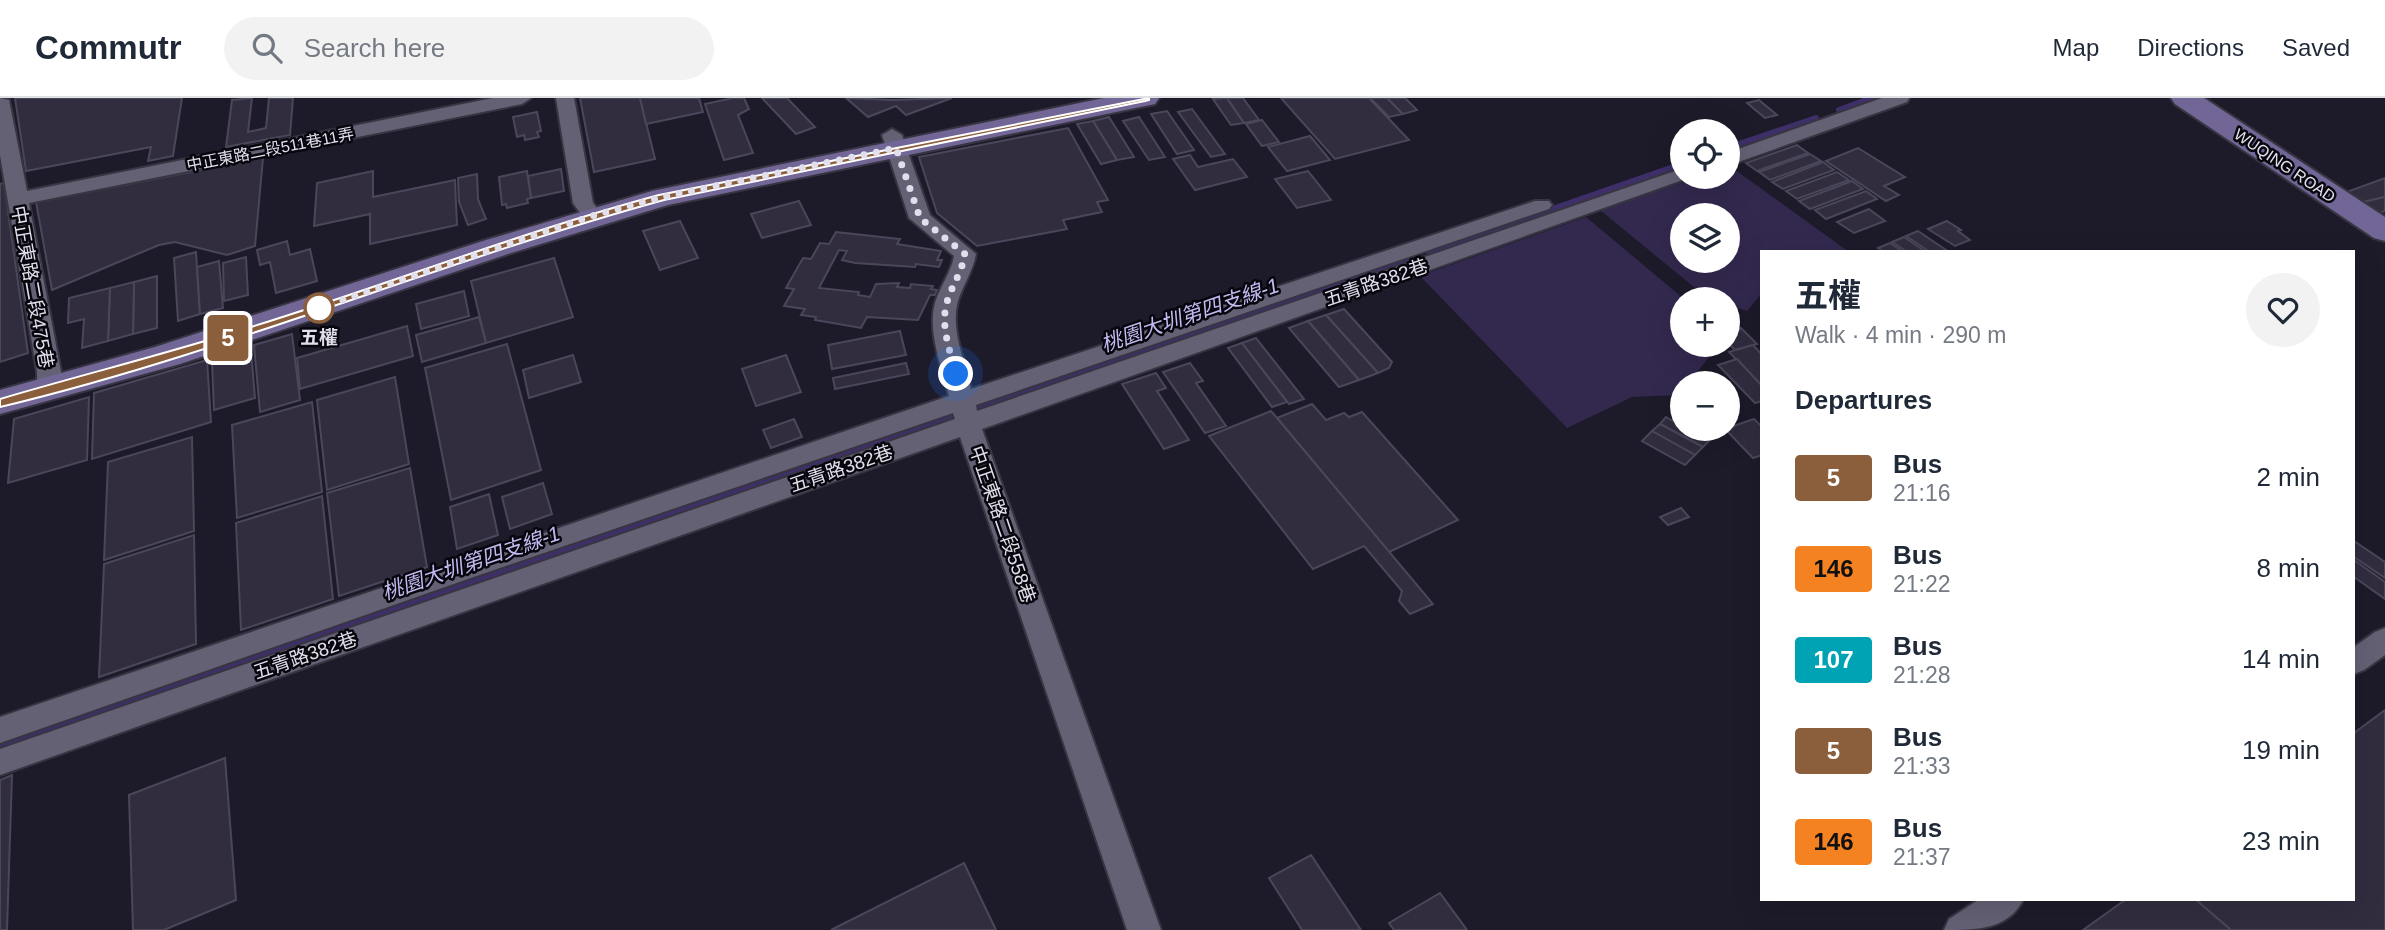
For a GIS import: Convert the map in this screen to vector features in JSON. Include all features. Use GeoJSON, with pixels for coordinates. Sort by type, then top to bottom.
{"type":"FeatureCollection","features":[{"type":"Feature","properties":{"kind":"main road"},"geometry":{"type":"LineString","coordinates":[[0,402],[49,381],[255,330],[588,210],[663,197],[1086,98]]}},
{"type":"Feature","properties":{"kind":"main road"},"geometry":{"type":"LineString","coordinates":[[894,141],[1145,98]]}},
{"type":"Feature","properties":{"kind":"main road","name":"WUQING ROAD"},"geometry":{"type":"LineString","coordinates":[[2185,98],[2385,232]]}},
{"type":"Feature","properties":{"kind":"main road"},"geometry":{"type":"LineString","coordinates":[[0,383],[49,381]]}},
{"type":"Feature","properties":{"kind":"street","name":"中正東路二段511巷11弄"},"geometry":{"type":"LineString","coordinates":[[18,199],[522,98]]}},
{"type":"Feature","properties":{"kind":"street"},"geometry":{"type":"LineString","coordinates":[[565,98],[588,210]]}},
{"type":"Feature","properties":{"kind":"street"},"geometry":{"type":"LineString","coordinates":[[1740,136],[1849,98]]}},
{"type":"Feature","properties":{"kind":"street"},"geometry":{"type":"LineString","coordinates":[[1740,155],[1899,98]]}},
{"type":"Feature","properties":{"kind":"street","name":"中正東路二段475巷"},"geometry":{"type":"LineString","coordinates":[[0,100],[49,381]]}},
{"type":"Feature","properties":{"kind":"street","name":"中正東路二段558巷"},"geometry":{"type":"LineString","coordinates":[[894,141],[920,218],[965,254],[963,266],[947,300],[943,321],[966,412],[1144,930]]}},
{"type":"Feature","properties":{"kind":"street","name":"五青路382巷"},"geometry":{"type":"LineString","coordinates":[[0,762],[1670,160]]}},
{"type":"Feature","properties":{"kind":"street","name":"五青路382巷"},"geometry":{"type":"LineString","coordinates":[[0,730],[458,571],[966,412],[1670,179]]}},
{"type":"Feature","properties":{"kind":"street"},"geometry":{"type":"LineString","coordinates":[[2355,661],[2385,640]]}},
{"type":"Feature","properties":{"kind":"street"},"geometry":{"type":"LineString","coordinates":[[1961,930],[2004,901]]}},
{"type":"Feature","properties":{"kind":"shaded area"},"geometry":{"type":"Polygon","coordinates":[[[1740,173],[1846,250],[1760,250],[1760,295],[1747,311],[1740,309],[1740,287],[1694,287],[1677,273],[1740,273],[1740,203],[1670,203],[1670,267],[1600,210],[1670,186],[1670,189],[1740,189],[1740,173]]]}},
{"type":"Feature","properties":{"kind":"shaded area"},"geometry":{"type":"Polygon","coordinates":[[[1586,217],[1670,287],[1670,357],[1709,357],[1698,371],[1670,371],[1670,395],[1632,397],[1567,428],[1420,276],[1586,217]]]}},
{"type":"Feature","properties":{"kind":"building"},"geometry":{"type":"Polygon","coordinates":[[[15,98],[182,98],[173,156],[148,161],[151,147],[26,171],[15,98]]]}},
{"type":"Feature","properties":{"kind":"building"},"geometry":{"type":"Polygon","coordinates":[[[252,98],[248,132],[266,128],[269,98],[293,98],[290,135],[226,147],[232,100],[252,98]]]}},
{"type":"Feature","properties":{"kind":"building"},"geometry":{"type":"Polygon","coordinates":[[[580,98],[640,98],[655,159],[594,172],[580,98]]]}},
{"type":"Feature","properties":{"kind":"building"},"geometry":{"type":"Polygon","coordinates":[[[640,98],[699,98],[703,112],[646,124],[640,98]]]}},
{"type":"Feature","properties":{"kind":"building"},"geometry":{"type":"Polygon","coordinates":[[[744,98],[749,109],[738,115],[753,153],[724,160],[705,104],[744,98]]]}},
{"type":"Feature","properties":{"kind":"building"},"geometry":{"type":"Polygon","coordinates":[[[762,98],[787,98],[815,127],[796,134],[762,98]]]}},
{"type":"Feature","properties":{"kind":"building"},"geometry":{"type":"Polygon","coordinates":[[[846,98],[952,98],[906,115],[896,106],[868,117],[846,98]]]}},
{"type":"Feature","properties":{"kind":"building"},"geometry":{"type":"Polygon","coordinates":[[[1227,98],[1244,123],[1231,125],[1213,99],[1227,98]]]}},
{"type":"Feature","properties":{"kind":"building"},"geometry":{"type":"Polygon","coordinates":[[[1227,98],[1243,98],[1259,120],[1244,123],[1227,98]]]}},
{"type":"Feature","properties":{"kind":"building"},"geometry":{"type":"Polygon","coordinates":[[[1281,98],[1369,98],[1409,140],[1335,159],[1281,98]]]}},
{"type":"Feature","properties":{"kind":"building"},"geometry":{"type":"Polygon","coordinates":[[[1370,98],[1387,98],[1403,114],[1389,117],[1370,98]]]}},
{"type":"Feature","properties":{"kind":"building"},"geometry":{"type":"Polygon","coordinates":[[[1387,98],[1405,98],[1417,110],[1403,114],[1387,98]]]}},
{"type":"Feature","properties":{"kind":"building"},"geometry":{"type":"Polygon","coordinates":[[[1759,100],[1777,115],[1765,118],[1747,103],[1759,100]]]}},
{"type":"Feature","properties":{"kind":"building"},"geometry":{"type":"Polygon","coordinates":[[[1192,109],[1225,154],[1211,157],[1178,112],[1192,109]]]}},
{"type":"Feature","properties":{"kind":"building"},"geometry":{"type":"Polygon","coordinates":[[[1167,111],[1194,150],[1177,154],[1151,114],[1167,111]]]}},
{"type":"Feature","properties":{"kind":"building"},"geometry":{"type":"Polygon","coordinates":[[[537,112],[541,131],[537,132],[539,137],[525,140],[524,135],[517,137],[513,117],[537,112]]]}},
{"type":"Feature","properties":{"kind":"building"},"geometry":{"type":"Polygon","coordinates":[[[1109,117],[1134,157],[1117,160],[1093,121],[1109,117]]]}},
{"type":"Feature","properties":{"kind":"building"},"geometry":{"type":"Polygon","coordinates":[[[1139,117],[1165,157],[1149,160],[1123,121],[1139,117]]]}},
{"type":"Feature","properties":{"kind":"building"},"geometry":{"type":"Polygon","coordinates":[[[1262,120],[1279,142],[1262,146],[1246,124],[1262,120]]]}},
{"type":"Feature","properties":{"kind":"building"},"geometry":{"type":"Polygon","coordinates":[[[1093,121],[1117,160],[1101,164],[1077,124],[1093,121]]]}},
{"type":"Feature","properties":{"kind":"building"},"geometry":{"type":"Polygon","coordinates":[[[1068,128],[1108,200],[1097,202],[1102,212],[1063,220],[1067,229],[977,246],[937,213],[919,157],[1068,128]]]}},
{"type":"Feature","properties":{"kind":"building"},"geometry":{"type":"Polygon","coordinates":[[[1310,136],[1330,160],[1287,171],[1268,147],[1310,136]]]}},
{"type":"Feature","properties":{"kind":"building"},"geometry":{"type":"Polygon","coordinates":[[[1797,145],[1808,153],[1757,171],[1746,163],[1797,145]]]}},
{"type":"Feature","properties":{"kind":"building"},"geometry":{"type":"Polygon","coordinates":[[[1858,148],[1905,177],[1884,186],[1899,195],[1886,201],[1826,161],[1858,148]]]}},
{"type":"Feature","properties":{"kind":"building"},"geometry":{"type":"Polygon","coordinates":[[[1810,154],[1821,161],[1770,180],[1759,172],[1810,154]]]}},
{"type":"Feature","properties":{"kind":"building"},"geometry":{"type":"Polygon","coordinates":[[[1190,155],[1198,167],[1233,159],[1247,177],[1195,190],[1173,159],[1190,155]]]}},
{"type":"Feature","properties":{"kind":"building"},"geometry":{"type":"Polygon","coordinates":[[[263,158],[255,246],[227,255],[175,242],[159,245],[52,290],[36,202],[263,158]]]}},
{"type":"Feature","properties":{"kind":"building"},"geometry":{"type":"Polygon","coordinates":[[[1823,162],[1834,170],[1783,189],[1772,182],[1823,162]]]}},
{"type":"Feature","properties":{"kind":"building"},"geometry":{"type":"Polygon","coordinates":[[[561,169],[564,191],[531,198],[528,176],[561,169]]]}},
{"type":"Feature","properties":{"kind":"building"},"geometry":{"type":"Polygon","coordinates":[[[373,171],[373,197],[455,180],[457,225],[370,244],[370,214],[314,226],[317,183],[373,171]]]}},
{"type":"Feature","properties":{"kind":"building"},"geometry":{"type":"Polygon","coordinates":[[[527,171],[531,198],[527,199],[528,203],[507,208],[506,204],[502,205],[499,177],[527,171]]]}},
{"type":"Feature","properties":{"kind":"building"},"geometry":{"type":"Polygon","coordinates":[[[1308,171],[1331,200],[1297,208],[1275,179],[1308,171]]]}},
{"type":"Feature","properties":{"kind":"building"},"geometry":{"type":"Polygon","coordinates":[[[1837,172],[1849,180],[1797,199],[1786,191],[1837,172]]]}},
{"type":"Feature","properties":{"kind":"building"},"geometry":{"type":"Polygon","coordinates":[[[477,174],[478,199],[486,219],[468,225],[459,202],[458,178],[477,174]]]}},
{"type":"Feature","properties":{"kind":"building"},"geometry":{"type":"Polygon","coordinates":[[[2385,178],[2385,197],[2359,203],[2344,193],[2385,178]]]}},
{"type":"Feature","properties":{"kind":"building"},"geometry":{"type":"Polygon","coordinates":[[[1852,181],[1863,189],[1810,209],[1799,201],[1852,181]]]}},
{"type":"Feature","properties":{"kind":"building"},"geometry":{"type":"Polygon","coordinates":[[[4,183],[28,353],[0,362],[0,184],[4,183]]]}},
{"type":"Feature","properties":{"kind":"building"},"geometry":{"type":"Polygon","coordinates":[[[1866,191],[1877,199],[1826,219],[1815,210],[1866,191]]]}},
{"type":"Feature","properties":{"kind":"building"},"geometry":{"type":"Polygon","coordinates":[[[2385,197],[2385,211],[2375,214],[2359,203],[2385,197]]]}},
{"type":"Feature","properties":{"kind":"building"},"geometry":{"type":"Polygon","coordinates":[[[799,201],[811,225],[762,238],[751,214],[799,201]]]}},
{"type":"Feature","properties":{"kind":"building"},"geometry":{"type":"Polygon","coordinates":[[[1869,209],[1885,221],[1854,233],[1837,222],[1869,209]]]}},
{"type":"Feature","properties":{"kind":"building"},"geometry":{"type":"Polygon","coordinates":[[[680,221],[698,258],[660,270],[643,231],[680,221]]]}},
{"type":"Feature","properties":{"kind":"building"},"geometry":{"type":"Polygon","coordinates":[[[1947,221],[1970,240],[1955,246],[1928,229],[1947,221]]]}},
{"type":"Feature","properties":{"kind":"building"},"geometry":{"type":"Polygon","coordinates":[[[1918,231],[1946,250],[1927,250],[1906,236],[1918,231]]]}},
{"type":"Feature","properties":{"kind":"building"},"geometry":{"type":"Polygon","coordinates":[[[836,232],[900,239],[897,244],[941,251],[937,260],[942,260],[939,267],[916,264],[915,267],[855,263],[842,260],[847,251],[839,250],[819,288],[859,292],[858,295],[870,297],[876,284],[899,283],[897,287],[910,288],[911,284],[933,286],[931,289],[937,290],[935,295],[930,295],[918,320],[867,317],[861,328],[815,320],[816,317],[801,315],[805,309],[784,306],[794,289],[786,288],[803,258],[811,259],[820,243],[829,244],[836,232]]]}},
{"type":"Feature","properties":{"kind":"building"},"geometry":{"type":"Polygon","coordinates":[[[1904,237],[1923,250],[1904,250],[1892,242],[1904,237]]]}},
{"type":"Feature","properties":{"kind":"building"},"geometry":{"type":"Polygon","coordinates":[[[287,241],[290,255],[310,249],[317,281],[276,293],[270,262],[260,265],[257,250],[287,241]]]}},
{"type":"Feature","properties":{"kind":"building"},"geometry":{"type":"Polygon","coordinates":[[[1890,243],[1900,250],[1881,250],[1878,248],[1890,243]]]}},
{"type":"Feature","properties":{"kind":"building"},"geometry":{"type":"Polygon","coordinates":[[[196,252],[200,314],[178,321],[174,258],[196,252]]]}},
{"type":"Feature","properties":{"kind":"building"},"geometry":{"type":"Polygon","coordinates":[[[246,257],[248,295],[224,301],[223,263],[246,257]]]}},
{"type":"Feature","properties":{"kind":"building"},"geometry":{"type":"Polygon","coordinates":[[[554,258],[573,317],[486,343],[471,281],[554,258]]]}},
{"type":"Feature","properties":{"kind":"building"},"geometry":{"type":"Polygon","coordinates":[[[219,261],[223,308],[200,314],[197,267],[219,261]]]}},
{"type":"Feature","properties":{"kind":"building"},"geometry":{"type":"Polygon","coordinates":[[[157,276],[157,328],[133,334],[134,282],[157,276]]]}},
{"type":"Feature","properties":{"kind":"building"},"geometry":{"type":"Polygon","coordinates":[[[134,282],[133,334],[108,341],[110,288],[134,282]]]}},
{"type":"Feature","properties":{"kind":"building"},"geometry":{"type":"Polygon","coordinates":[[[110,288],[108,341],[82,348],[84,319],[68,323],[69,298],[110,288]]]}},
{"type":"Feature","properties":{"kind":"building"},"geometry":{"type":"Polygon","coordinates":[[[464,291],[469,316],[421,329],[416,304],[464,291]]]}},
{"type":"Feature","properties":{"kind":"building"},"geometry":{"type":"Polygon","coordinates":[[[1344,309],[1392,362],[1389,368],[1378,373],[1326,315],[1344,309]]]}},
{"type":"Feature","properties":{"kind":"building"},"geometry":{"type":"Polygon","coordinates":[[[1326,315],[1378,373],[1359,380],[1308,321],[1326,315]]]}},
{"type":"Feature","properties":{"kind":"building"},"geometry":{"type":"Polygon","coordinates":[[[479,317],[486,343],[422,362],[416,335],[479,317]]]}},
{"type":"Feature","properties":{"kind":"building"},"geometry":{"type":"Polygon","coordinates":[[[1308,321],[1359,380],[1339,387],[1289,328],[1308,321]]]}},
{"type":"Feature","properties":{"kind":"building"},"geometry":{"type":"Polygon","coordinates":[[[407,326],[413,356],[300,389],[297,358],[407,326]]]}},
{"type":"Feature","properties":{"kind":"building"},"geometry":{"type":"Polygon","coordinates":[[[1741,328],[1757,344],[1740,349],[1741,328]]]}},
{"type":"Feature","properties":{"kind":"building"},"geometry":{"type":"Polygon","coordinates":[[[900,331],[906,355],[832,369],[828,345],[900,331]]]}},
{"type":"Feature","properties":{"kind":"building"},"geometry":{"type":"Polygon","coordinates":[[[292,334],[300,400],[260,412],[254,345],[292,334]]]}},
{"type":"Feature","properties":{"kind":"building"},"geometry":{"type":"Polygon","coordinates":[[[1256,338],[1304,399],[1289,404],[1242,343],[1256,338]]]}},
{"type":"Feature","properties":{"kind":"building"},"geometry":{"type":"Polygon","coordinates":[[[1242,343],[1287,402],[1272,407],[1228,348],[1242,343]]]}},
{"type":"Feature","properties":{"kind":"building"},"geometry":{"type":"Polygon","coordinates":[[[507,344],[541,470],[451,500],[425,368],[507,344]]]}},
{"type":"Feature","properties":{"kind":"building"},"geometry":{"type":"Polygon","coordinates":[[[1753,345],[1760,353],[1760,384],[1734,357],[1740,357],[1740,349],[1753,345]]]}},
{"type":"Feature","properties":{"kind":"building"},"geometry":{"type":"Polygon","coordinates":[[[251,351],[255,398],[214,410],[212,362],[251,351]]]}},
{"type":"Feature","properties":{"kind":"building"},"geometry":{"type":"Polygon","coordinates":[[[573,355],[581,382],[529,398],[523,370],[573,355]]]}},
{"type":"Feature","properties":{"kind":"building"},"geometry":{"type":"Polygon","coordinates":[[[786,355],[801,392],[756,406],[742,369],[786,355]]]}},
{"type":"Feature","properties":{"kind":"building"},"geometry":{"type":"Polygon","coordinates":[[[1737,359],[1760,384],[1760,402],[1755,403],[1740,388],[1740,371],[1724,371],[1718,365],[1737,359]]]}},
{"type":"Feature","properties":{"kind":"building"},"geometry":{"type":"Polygon","coordinates":[[[207,360],[211,422],[92,459],[94,393],[207,360]]]}},
{"type":"Feature","properties":{"kind":"building"},"geometry":{"type":"Polygon","coordinates":[[[906,363],[909,374],[835,389],[833,378],[906,363]]]}},
{"type":"Feature","properties":{"kind":"building"},"geometry":{"type":"Polygon","coordinates":[[[1190,363],[1203,381],[1196,383],[1226,426],[1205,433],[1163,372],[1190,363]]]}},
{"type":"Feature","properties":{"kind":"building"},"geometry":{"type":"Polygon","coordinates":[[[1156,373],[1166,388],[1157,391],[1189,440],[1164,449],[1122,384],[1156,373]]]}},
{"type":"Feature","properties":{"kind":"building"},"geometry":{"type":"Polygon","coordinates":[[[395,377],[409,464],[327,490],[317,400],[395,377]]]}},
{"type":"Feature","properties":{"kind":"building"},"geometry":{"type":"Polygon","coordinates":[[[89,397],[87,460],[8,483],[14,419],[89,397]]]}},
{"type":"Feature","properties":{"kind":"building"},"geometry":{"type":"Polygon","coordinates":[[[312,402],[322,492],[237,518],[232,425],[312,402]]]}},
{"type":"Feature","properties":{"kind":"building"},"geometry":{"type":"Polygon","coordinates":[[[1312,404],[1326,420],[1344,413],[1349,417],[1362,412],[1458,520],[1389,552],[1277,418],[1312,404]]]}},
{"type":"Feature","properties":{"kind":"building"},"geometry":{"type":"Polygon","coordinates":[[[1271,411],[1433,604],[1410,614],[1399,601],[1402,591],[1364,546],[1313,569],[1209,436],[1271,411]]]}},
{"type":"Feature","properties":{"kind":"building"},"geometry":{"type":"Polygon","coordinates":[[[1666,417],[1670,419],[1670,429],[1660,424],[1666,417]]]}},
{"type":"Feature","properties":{"kind":"building"},"geometry":{"type":"Polygon","coordinates":[[[794,419],[802,437],[771,448],[763,430],[794,419]]]}},
{"type":"Feature","properties":{"kind":"building"},"geometry":{"type":"Polygon","coordinates":[[[1754,419],[1760,425],[1760,456],[1753,458],[1737,441],[1740,441],[1740,424],[1754,419]]]}},
{"type":"Feature","properties":{"kind":"building"},"geometry":{"type":"Polygon","coordinates":[[[1660,424],[1670,429],[1670,441],[1692,441],[1703,447],[1695,455],[1652,431],[1660,424]]]}},
{"type":"Feature","properties":{"kind":"building"},"geometry":{"type":"Polygon","coordinates":[[[1652,431],[1695,455],[1685,465],[1642,441],[1652,431]]]}},
{"type":"Feature","properties":{"kind":"building"},"geometry":{"type":"Polygon","coordinates":[[[192,437],[194,531],[104,560],[108,462],[192,437]]]}},
{"type":"Feature","properties":{"kind":"building"},"geometry":{"type":"Polygon","coordinates":[[[1692,441],[1709,441],[1703,447],[1692,441]]]}},
{"type":"Feature","properties":{"kind":"building"},"geometry":{"type":"Polygon","coordinates":[[[410,468],[427,567],[339,596],[327,493],[410,468]]]}},
{"type":"Feature","properties":{"kind":"building"},"geometry":{"type":"Polygon","coordinates":[[[543,483],[552,514],[510,529],[502,497],[543,483]]]}},
{"type":"Feature","properties":{"kind":"building"},"geometry":{"type":"Polygon","coordinates":[[[489,494],[498,535],[457,549],[450,507],[489,494]]]}},
{"type":"Feature","properties":{"kind":"building"},"geometry":{"type":"Polygon","coordinates":[[[322,496],[333,599],[241,630],[236,523],[322,496]]]}},
{"type":"Feature","properties":{"kind":"building"},"geometry":{"type":"Polygon","coordinates":[[[1681,508],[1689,517],[1668,525],[1660,517],[1681,508]]]}},
{"type":"Feature","properties":{"kind":"building"},"geometry":{"type":"Polygon","coordinates":[[[194,535],[196,644],[99,677],[104,564],[194,535]]]}},
{"type":"Feature","properties":{"kind":"building"},"geometry":{"type":"Polygon","coordinates":[[[2355,542],[2385,562],[2385,578],[2355,558],[2355,542]]]}},
{"type":"Feature","properties":{"kind":"building"},"geometry":{"type":"Polygon","coordinates":[[[2355,561],[2385,582],[2385,599],[2355,578],[2355,561]]]}},
{"type":"Feature","properties":{"kind":"building"},"geometry":{"type":"Polygon","coordinates":[[[2385,710],[2385,930],[2231,930],[2197,901],[2355,901],[2355,732],[2385,710]]]}},
{"type":"Feature","properties":{"kind":"building"},"geometry":{"type":"Polygon","coordinates":[[[225,758],[236,900],[164,930],[133,930],[129,795],[225,758]]]}},
{"type":"Feature","properties":{"kind":"building"},"geometry":{"type":"Polygon","coordinates":[[[12,775],[7,930],[0,930],[0,780],[12,775]]]}},
{"type":"Feature","properties":{"kind":"building"},"geometry":{"type":"Polygon","coordinates":[[[1311,855],[1361,930],[1302,930],[1269,878],[1311,855]]]}},
{"type":"Feature","properties":{"kind":"building"},"geometry":{"type":"Polygon","coordinates":[[[964,863],[996,930],[831,930],[964,863]]]}},
{"type":"Feature","properties":{"kind":"building"},"geometry":{"type":"Polygon","coordinates":[[[1440,893],[1467,930],[1394,930],[1389,923],[1440,893]]]}},
{"type":"Feature","properties":{"kind":"building"},"geometry":{"type":"Polygon","coordinates":[[[2124,901],[2197,901],[2231,930],[2083,930],[2124,901]]]}},
{"type":"Feature","properties":{"kind":"waterway","name":"桃園大圳第四支線-1"},"geometry":{"type":"LineString","coordinates":[[1839,110],[1872,98]]}},
{"type":"Feature","properties":{"kind":"waterway","name":"桃園大圳第四支線-1"},"geometry":{"type":"LineString","coordinates":[[1740,144],[1816,118]]}},
{"type":"Feature","properties":{"kind":"waterway","name":"桃園大圳第四支線-1"},"geometry":{"type":"LineString","coordinates":[[1429,252],[1670,168]]}},
{"type":"Feature","properties":{"kind":"waterway","name":"桃園大圳第四支線-1"},"geometry":{"type":"LineString","coordinates":[[980,406],[1411,258]]}},
{"type":"Feature","properties":{"kind":"waterway","name":"桃園大圳第四支線-1"},"geometry":{"type":"LineString","coordinates":[[836,456],[954,415]]}},
{"type":"Feature","properties":{"kind":"waterway","name":"桃園大圳第四支線-1"},"geometry":{"type":"LineString","coordinates":[[0,745],[841,454]]}},
{"type":"Feature","properties":{"kind":"bus line","name":"5"},"geometry":{"type":"LineString","coordinates":[[0,402],[49,391],[255,330],[592,216],[663,197],[1145,98]]}},
{"type":"Feature","properties":{"kind":"place","name":"五權"},"geometry":{"type":"Point","coordinates":[319,308]}},
{"type":"Feature","properties":{"kind":"route"},"geometry":{"type":"LineString","coordinates":[[319,308],[592,216],[743,179],[896,148],[920,218],[965,254],[963,266],[947,300],[943,321],[956,374]]}}]}
